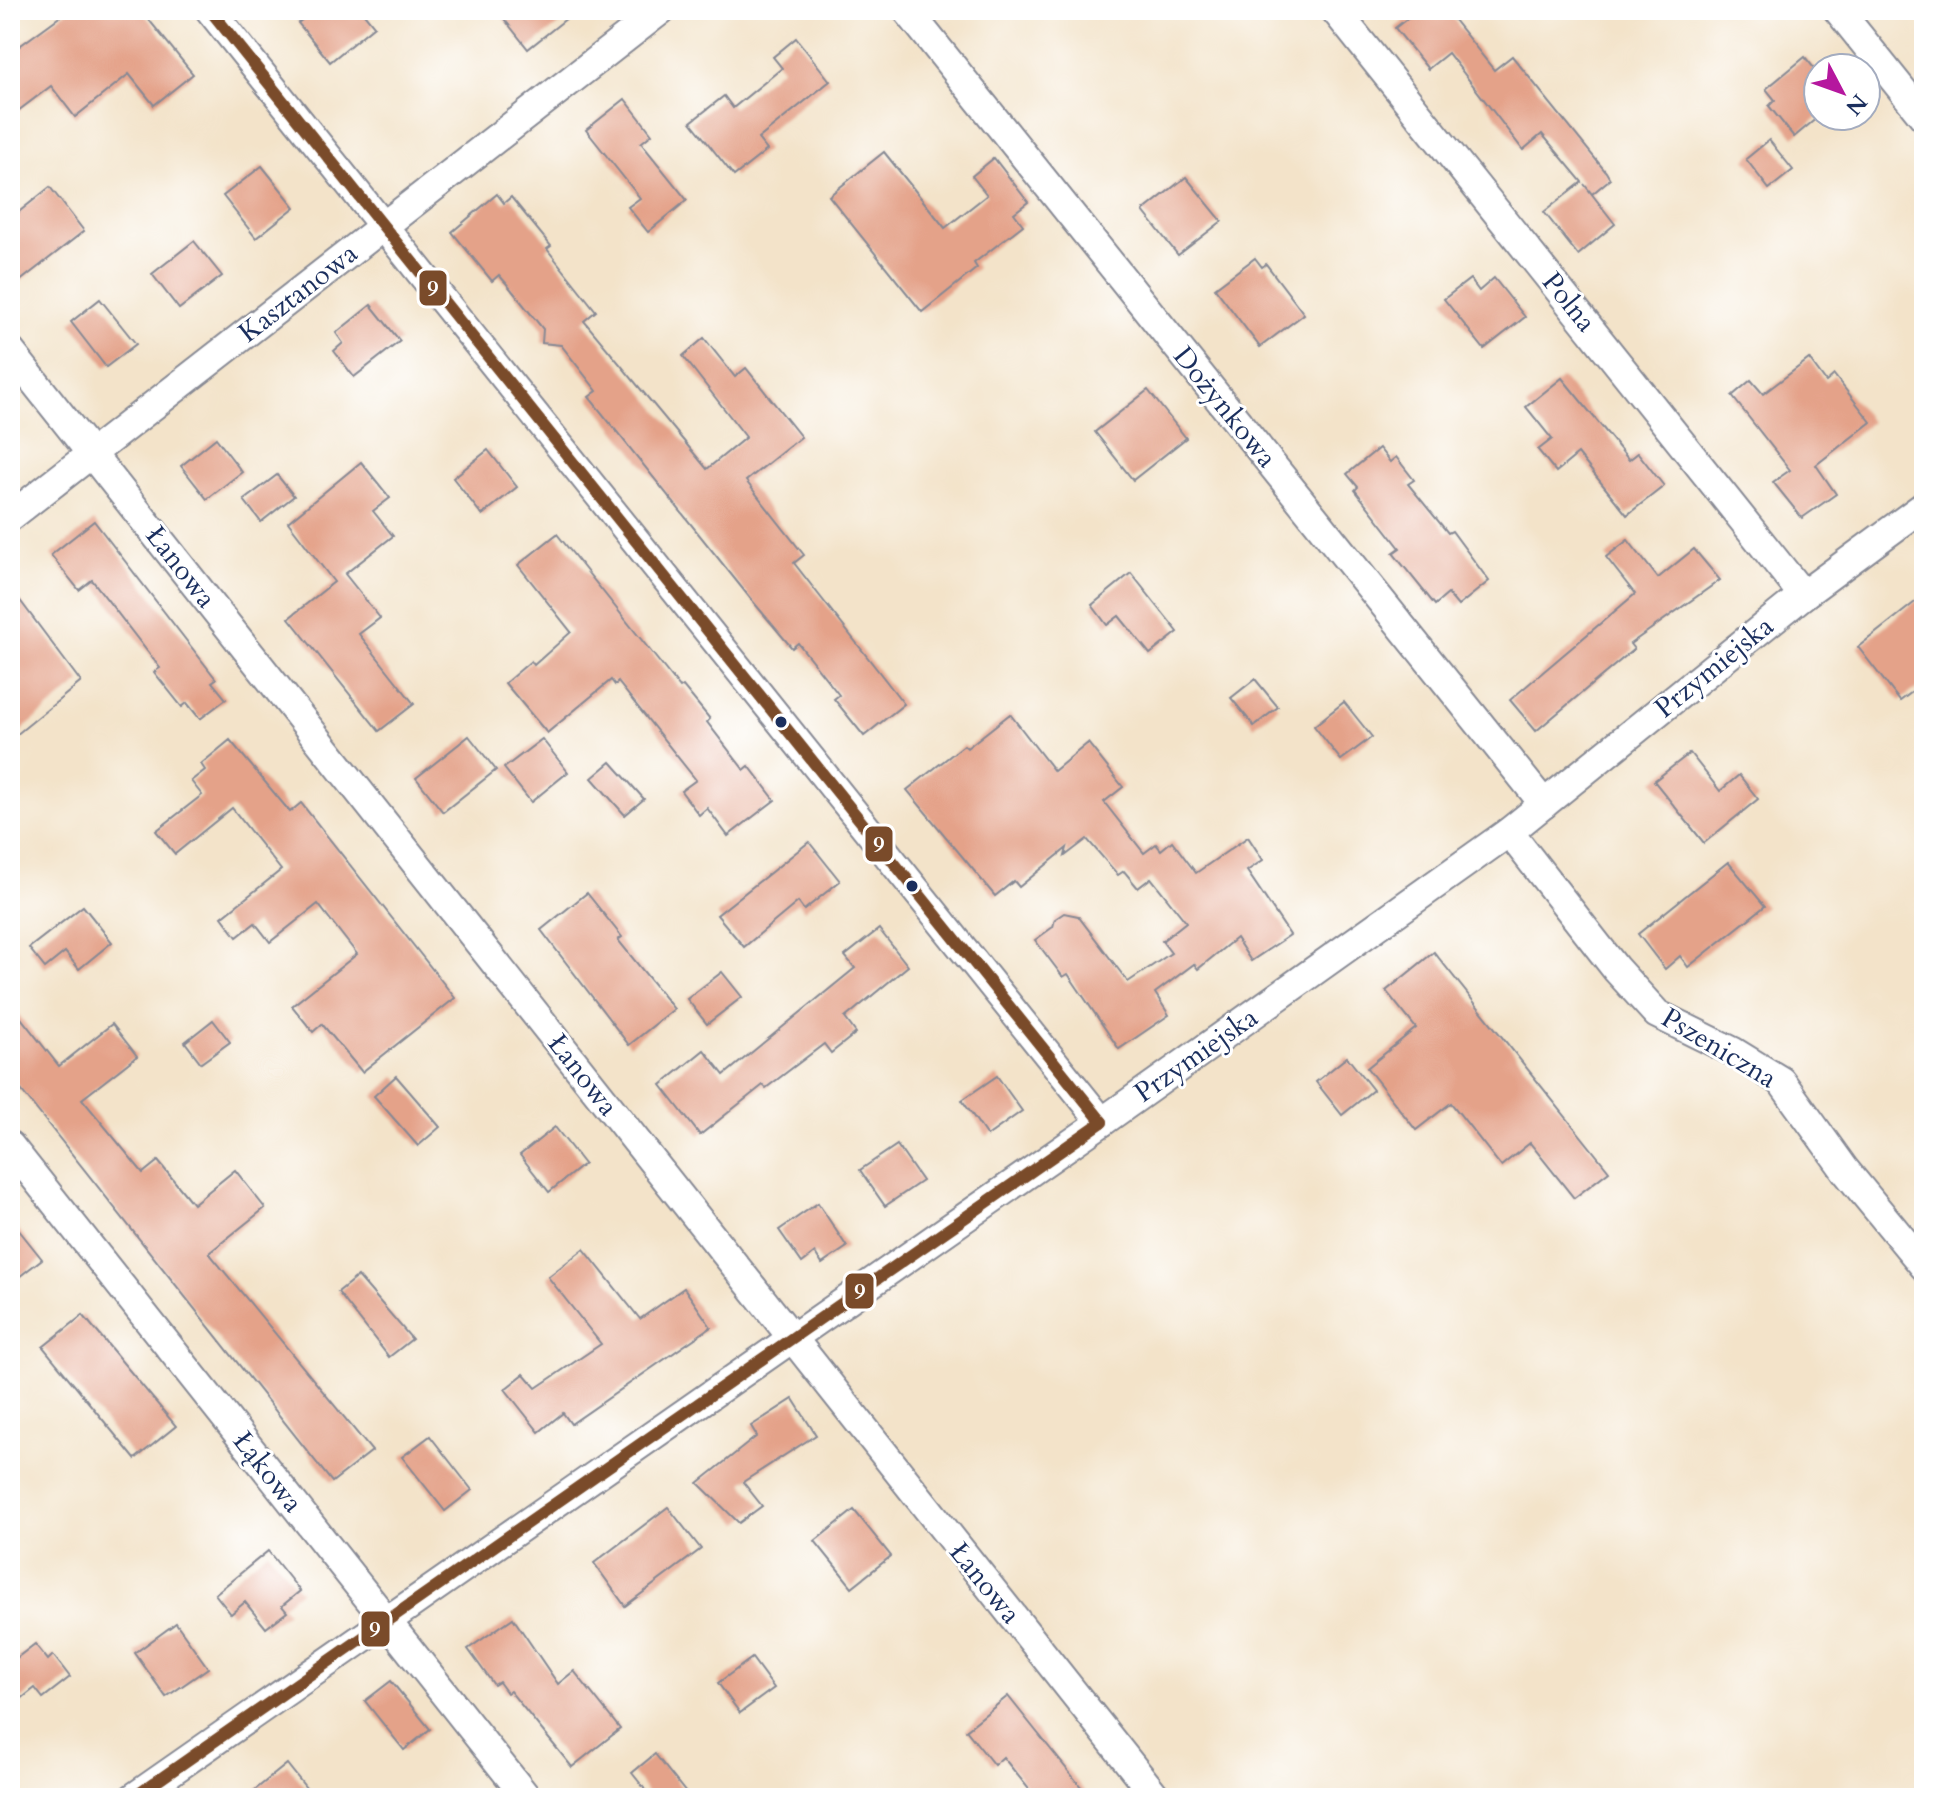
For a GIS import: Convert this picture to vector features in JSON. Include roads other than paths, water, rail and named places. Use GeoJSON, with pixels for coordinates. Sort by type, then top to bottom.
{"type":"FeatureCollection","features":[{"type":"Feature","properties":{"kind":"street"},"geometry":{"type":"LineString","coordinates":[[210,10],[1102,1122]]}},
{"type":"Feature","properties":{"kind":"street","name":"Kasztanowa"},"geometry":{"type":"LineString","coordinates":[[10,517],[661,10]]}},
{"type":"Feature","properties":{"kind":"street","name":"Dożynkowa"},"geometry":{"type":"LineString","coordinates":[[907,10],[1544,804]]}},
{"type":"Feature","properties":{"kind":"street","name":"Polna"},"geometry":{"type":"LineString","coordinates":[[1335,10],[1803,595]]}},
{"type":"Feature","properties":{"kind":"street"},"geometry":{"type":"LineString","coordinates":[[1838,10],[1924,117]]}},
{"type":"Feature","properties":{"kind":"street","name":"Łanowa"},"geometry":{"type":"LineString","coordinates":[[10,351],[1157,1798]]}},
{"type":"Feature","properties":{"kind":"street","name":"Przymiejska"},"geometry":{"type":"LineString","coordinates":[[133,1798],[789,1337],[1102,1122],[1509,832],[1803,595],[1924,506]]}},
{"type":"Feature","properties":{"kind":"street","name":"Pszeniczna"},"geometry":{"type":"LineString","coordinates":[[1509,832],[1616,969],[1657,1014],[1732,1051],[1781,1081],[1845,1170],[1924,1266]]}},
{"type":"Feature","properties":{"kind":"street","name":"Łąkowa"},"geometry":{"type":"LineString","coordinates":[[10,1146],[527,1798]]}}]}
